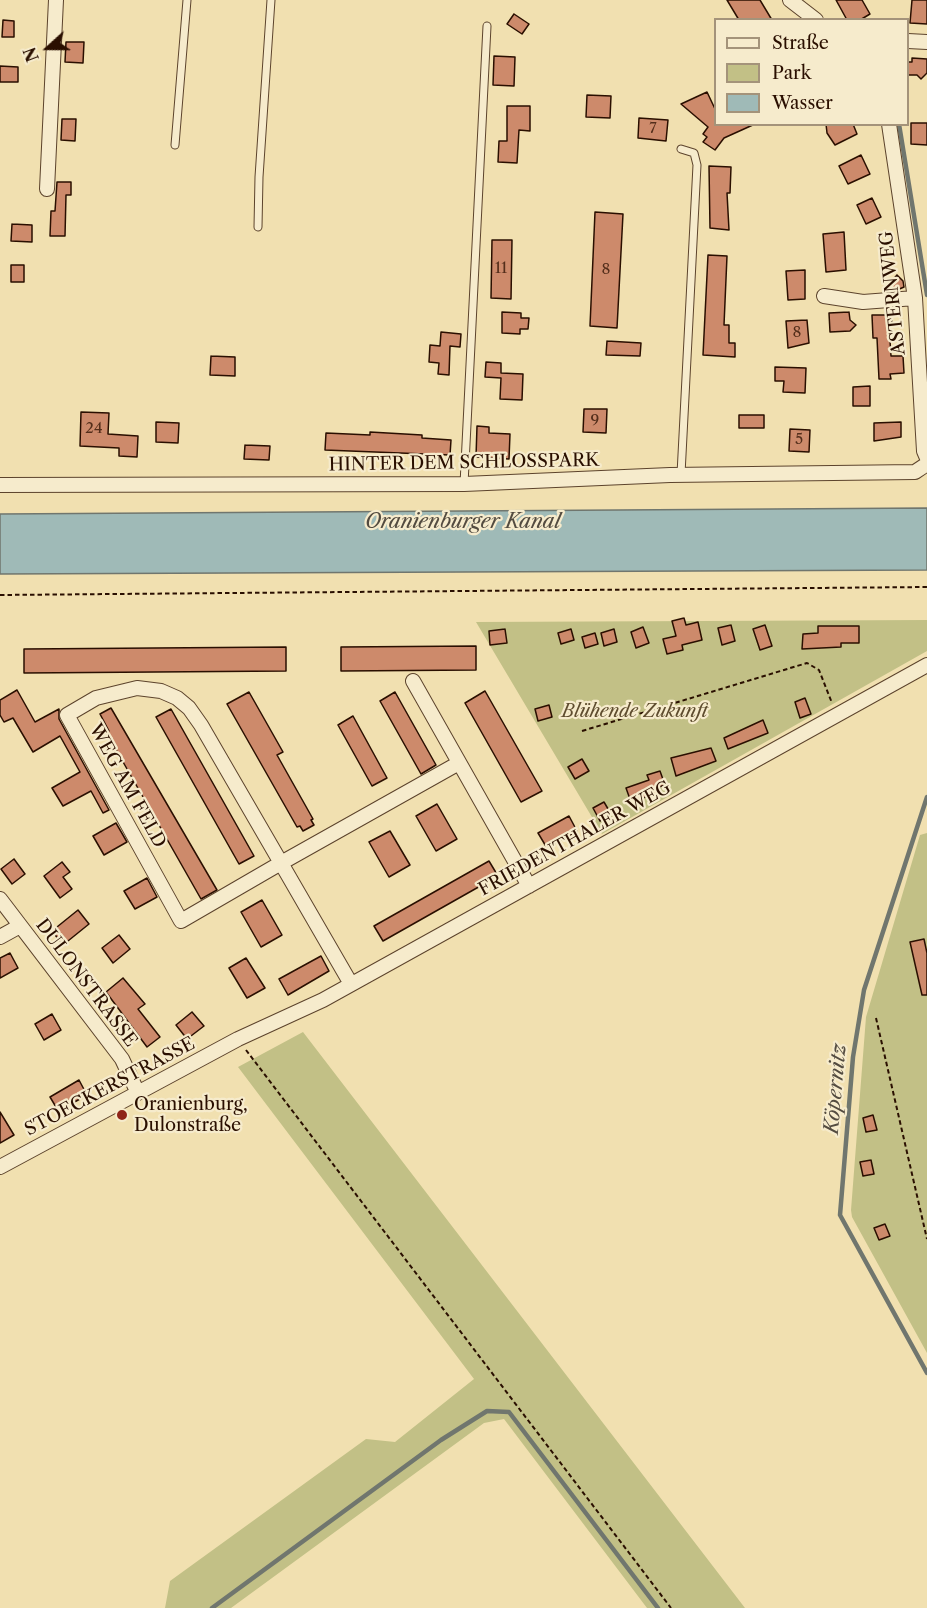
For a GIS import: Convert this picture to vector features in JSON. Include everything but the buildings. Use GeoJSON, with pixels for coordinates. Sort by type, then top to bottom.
{"type":"FeatureCollection","features":[{"type":"Feature","properties":{"kind":"street"},"geometry":{"type":"LineString","coordinates":[[47,189],[56,0]]}},
{"type":"Feature","properties":{"kind":"street"},"geometry":{"type":"LineString","coordinates":[[790,0],[813,18]]}},
{"type":"Feature","properties":{"kind":"street"},"geometry":{"type":"LineString","coordinates":[[909,41],[927,42]]}},
{"type":"Feature","properties":{"kind":"street","name":"ASTERNWEG"},"geometry":{"type":"LineString","coordinates":[[889,126],[915,298],[924,451],[927,459]]}},
{"type":"Feature","properties":{"kind":"street"},"geometry":{"type":"LineString","coordinates":[[824,296],[863,302],[915,298]]}},
{"type":"Feature","properties":{"kind":"street","name":"HINTER DEM SCHLOSSPARK"},"geometry":{"type":"LineString","coordinates":[[0,485],[464,484],[681,474],[915,472],[927,464]]}},
{"type":"Feature","properties":{"kind":"street","name":"FRIEDENTHALER WEG"},"geometry":{"type":"LineString","coordinates":[[238,1039],[351,984],[927,665]]}},
{"type":"Feature","properties":{"kind":"street"},"geometry":{"type":"LineString","coordinates":[[413,681],[529,886]]}},
{"type":"Feature","properties":{"kind":"street","name":"WEG AM FELD"},"geometry":{"type":"LineString","coordinates":[[281,863],[181,921],[67,715],[96,698],[137,688],[161,691],[177,698],[201,725],[281,863],[351,984]]}},
{"type":"Feature","properties":{"kind":"street"},"geometry":{"type":"LineString","coordinates":[[281,863],[459,763]]}},
{"type":"Feature","properties":{"kind":"street","name":"DULONSTRASSE"},"geometry":{"type":"LineString","coordinates":[[0,900],[122,1059],[137,1091]]}},
{"type":"Feature","properties":{"kind":"street"},"geometry":{"type":"LineString","coordinates":[[0,937],[20,926]]}},
{"type":"Feature","properties":{"kind":"street","name":"STOECKERSTRASSE"},"geometry":{"type":"LineString","coordinates":[[0,1167],[137,1091],[238,1039]]}},
{"type":"Feature","properties":{"kind":"lane"},"geometry":{"type":"LineString","coordinates":[[175,145],[187,0]]}},
{"type":"Feature","properties":{"kind":"lane"},"geometry":{"type":"LineString","coordinates":[[258,227],[259,177],[271,0]]}},
{"type":"Feature","properties":{"kind":"lane"},"geometry":{"type":"LineString","coordinates":[[464,484],[487,26]]}},
{"type":"Feature","properties":{"kind":"lane"},"geometry":{"type":"LineString","coordinates":[[681,149],[694,153],[697,165],[681,474]]}},
{"type":"Feature","properties":{"kind":"path"},"geometry":{"type":"LineString","coordinates":[[0,595],[927,587]]}},
{"type":"Feature","properties":{"kind":"path"},"geometry":{"type":"LineString","coordinates":[[582,731],[807,663],[819,670],[838,713]]}},
{"type":"Feature","properties":{"kind":"path"},"geometry":{"type":"LineString","coordinates":[[876,1018],[927,1239]]}},
{"type":"Feature","properties":{"kind":"path"},"geometry":{"type":"LineString","coordinates":[[238,1039],[671,1608]]}},
{"type":"Feature","properties":{"kind":"green space","name":"Blühende Zukunft"},"geometry":{"type":"Polygon","coordinates":[[[927,620],[927,651],[602,834],[476,622],[927,620]]]}},
{"type":"Feature","properties":{"kind":"green space"},"geometry":{"type":"Polygon","coordinates":[[[927,833],[927,1353],[852,1217],[851,1210],[866,1017],[920,835],[927,833]]]}},
{"type":"Feature","properties":{"kind":"green space"},"geometry":{"type":"Polygon","coordinates":[[[303,1032],[745,1608],[647,1608],[504,1419],[484,1423],[231,1608],[165,1608],[170,1581],[366,1439],[395,1442],[474,1379],[238,1067],[303,1032]]]}},
{"type":"Feature","properties":{"kind":"water","name":"Oranienburger Kanal"},"geometry":{"type":"Polygon","coordinates":[[[927,508],[927,570],[0,574],[0,514],[927,508]]]}},
{"type":"Feature","properties":{"kind":"waterway","name":"Köpernitz"},"geometry":{"type":"LineString","coordinates":[[899,126],[927,295]]}},
{"type":"Feature","properties":{"kind":"waterway","name":"Köpernitz"},"geometry":{"type":"LineString","coordinates":[[927,797],[864,990],[853,1057],[840,1215],[927,1373]]}},
{"type":"Feature","properties":{"kind":"waterway"},"geometry":{"type":"LineString","coordinates":[[212,1608],[441,1440],[487,1411],[509,1412],[658,1608]]}},
{"type":"Feature","properties":{"kind":"place","name":"Oranienburg, Dulonstraße"},"geometry":{"type":"Point","coordinates":[122,1115]}}]}
